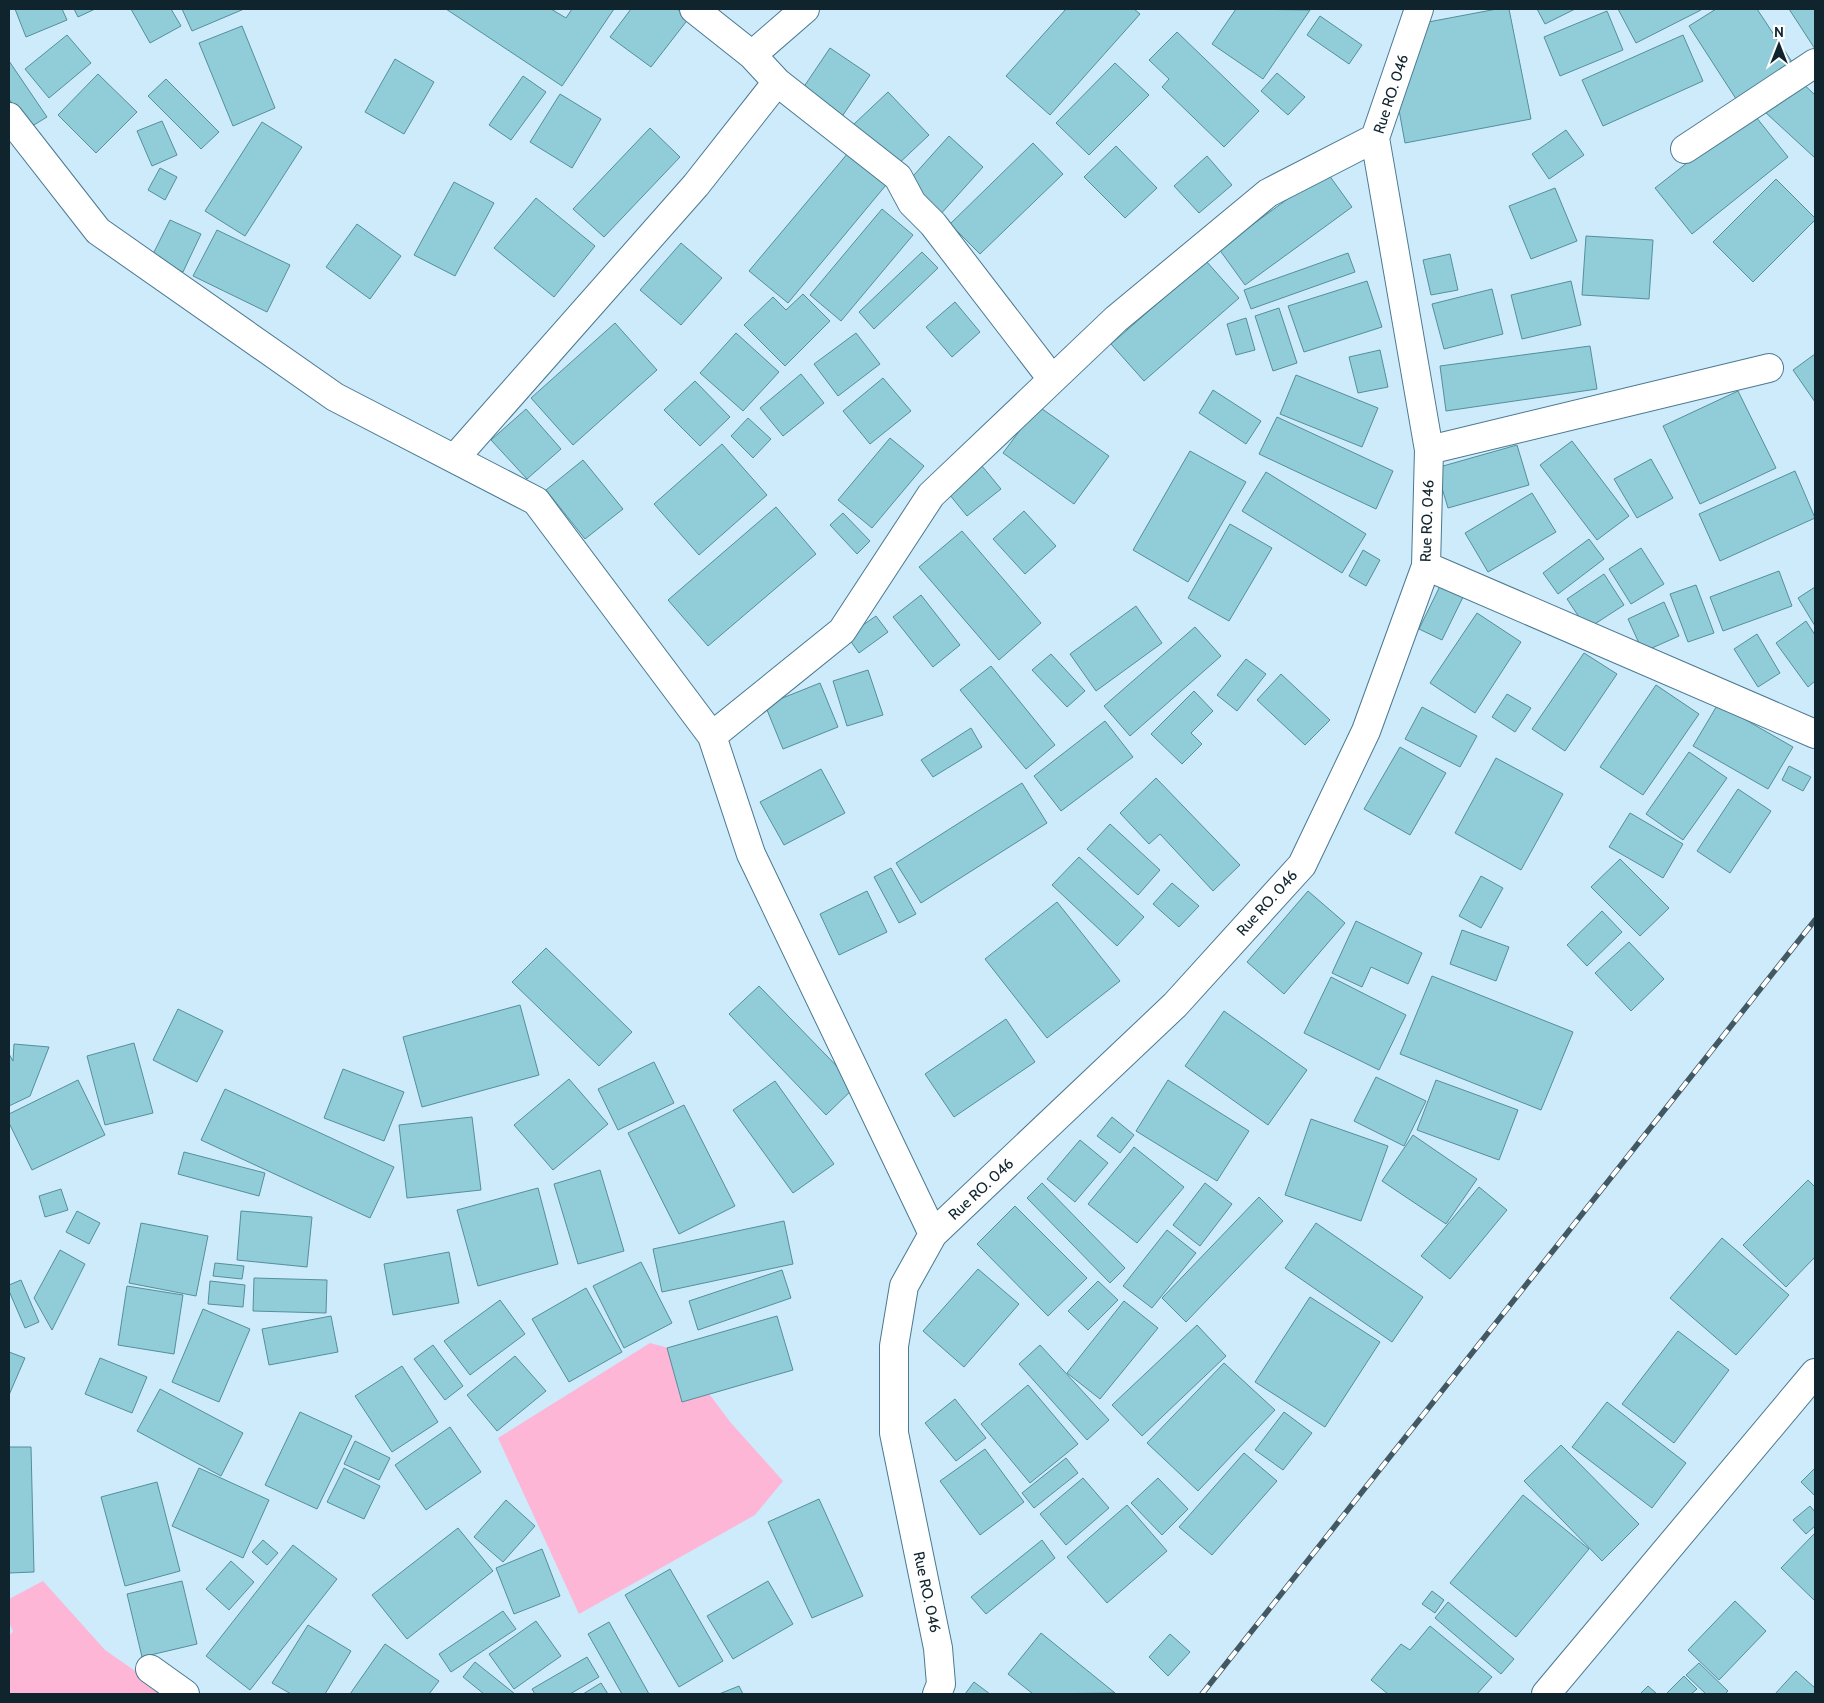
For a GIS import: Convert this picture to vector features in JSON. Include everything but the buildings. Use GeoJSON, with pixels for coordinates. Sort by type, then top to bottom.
{"type":"FeatureCollection","features":[{"type":"Feature","properties":{"kind":"street"},"geometry":{"type":"LineString","coordinates":[[694,9],[752,55],[777,82],[898,177],[912,203],[932,224],[1052,380]]}},
{"type":"Feature","properties":{"kind":"street"},"geometry":{"type":"LineString","coordinates":[[752,55],[805,9]]}},
{"type":"Feature","properties":{"kind":"street","name":"Rue RO. 046"},"geometry":{"type":"LineString","coordinates":[[938,1694],[941,1684],[938,1648],[894,1433],[894,1346],[904,1286],[933,1234],[1175,1005],[1302,865],[1366,731],[1426,566],[1429,450],[1375,138],[1419,9]]}},
{"type":"Feature","properties":{"kind":"street"},"geometry":{"type":"LineString","coordinates":[[1684,149],[1815,62]]}},
{"type":"Feature","properties":{"kind":"street"},"geometry":{"type":"LineString","coordinates":[[455,458],[696,185],[777,82]]}},
{"type":"Feature","properties":{"kind":"street"},"geometry":{"type":"LineString","coordinates":[[9,117],[98,232],[334,397],[536,501],[712,736],[751,854],[933,1234]]}},
{"type":"Feature","properties":{"kind":"street"},"geometry":{"type":"LineString","coordinates":[[712,736],[842,631],[931,495],[1116,319],[1268,193],[1375,138]]}},
{"type":"Feature","properties":{"kind":"street"},"geometry":{"type":"LineString","coordinates":[[1429,450],[1769,368]]}},
{"type":"Feature","properties":{"kind":"street"},"geometry":{"type":"LineString","coordinates":[[1426,566],[1815,734]]}},
{"type":"Feature","properties":{"kind":"street"},"geometry":{"type":"LineString","coordinates":[[1546,1694],[1815,1374]]}},
{"type":"Feature","properties":{"kind":"street"},"geometry":{"type":"LineString","coordinates":[[150,1669],[185,1694]]}},
{"type":"Feature","properties":{"kind":"shaded area"},"geometry":{"type":"Polygon","coordinates":[[[650,1343],[676,1350],[731,1423],[783,1481],[755,1515],[579,1614],[498,1438],[650,1343]]]}},
{"type":"Feature","properties":{"kind":"shaded area"},"geometry":{"type":"Polygon","coordinates":[[[43,1581],[105,1650],[168,1694],[9,1694],[9,1636],[13,1631],[9,1623],[9,1599],[43,1581]]]}},
{"type":"Feature","properties":{"kind":"railway"},"geometry":{"type":"LineString","coordinates":[[1202,1694],[1815,920]]}}]}
